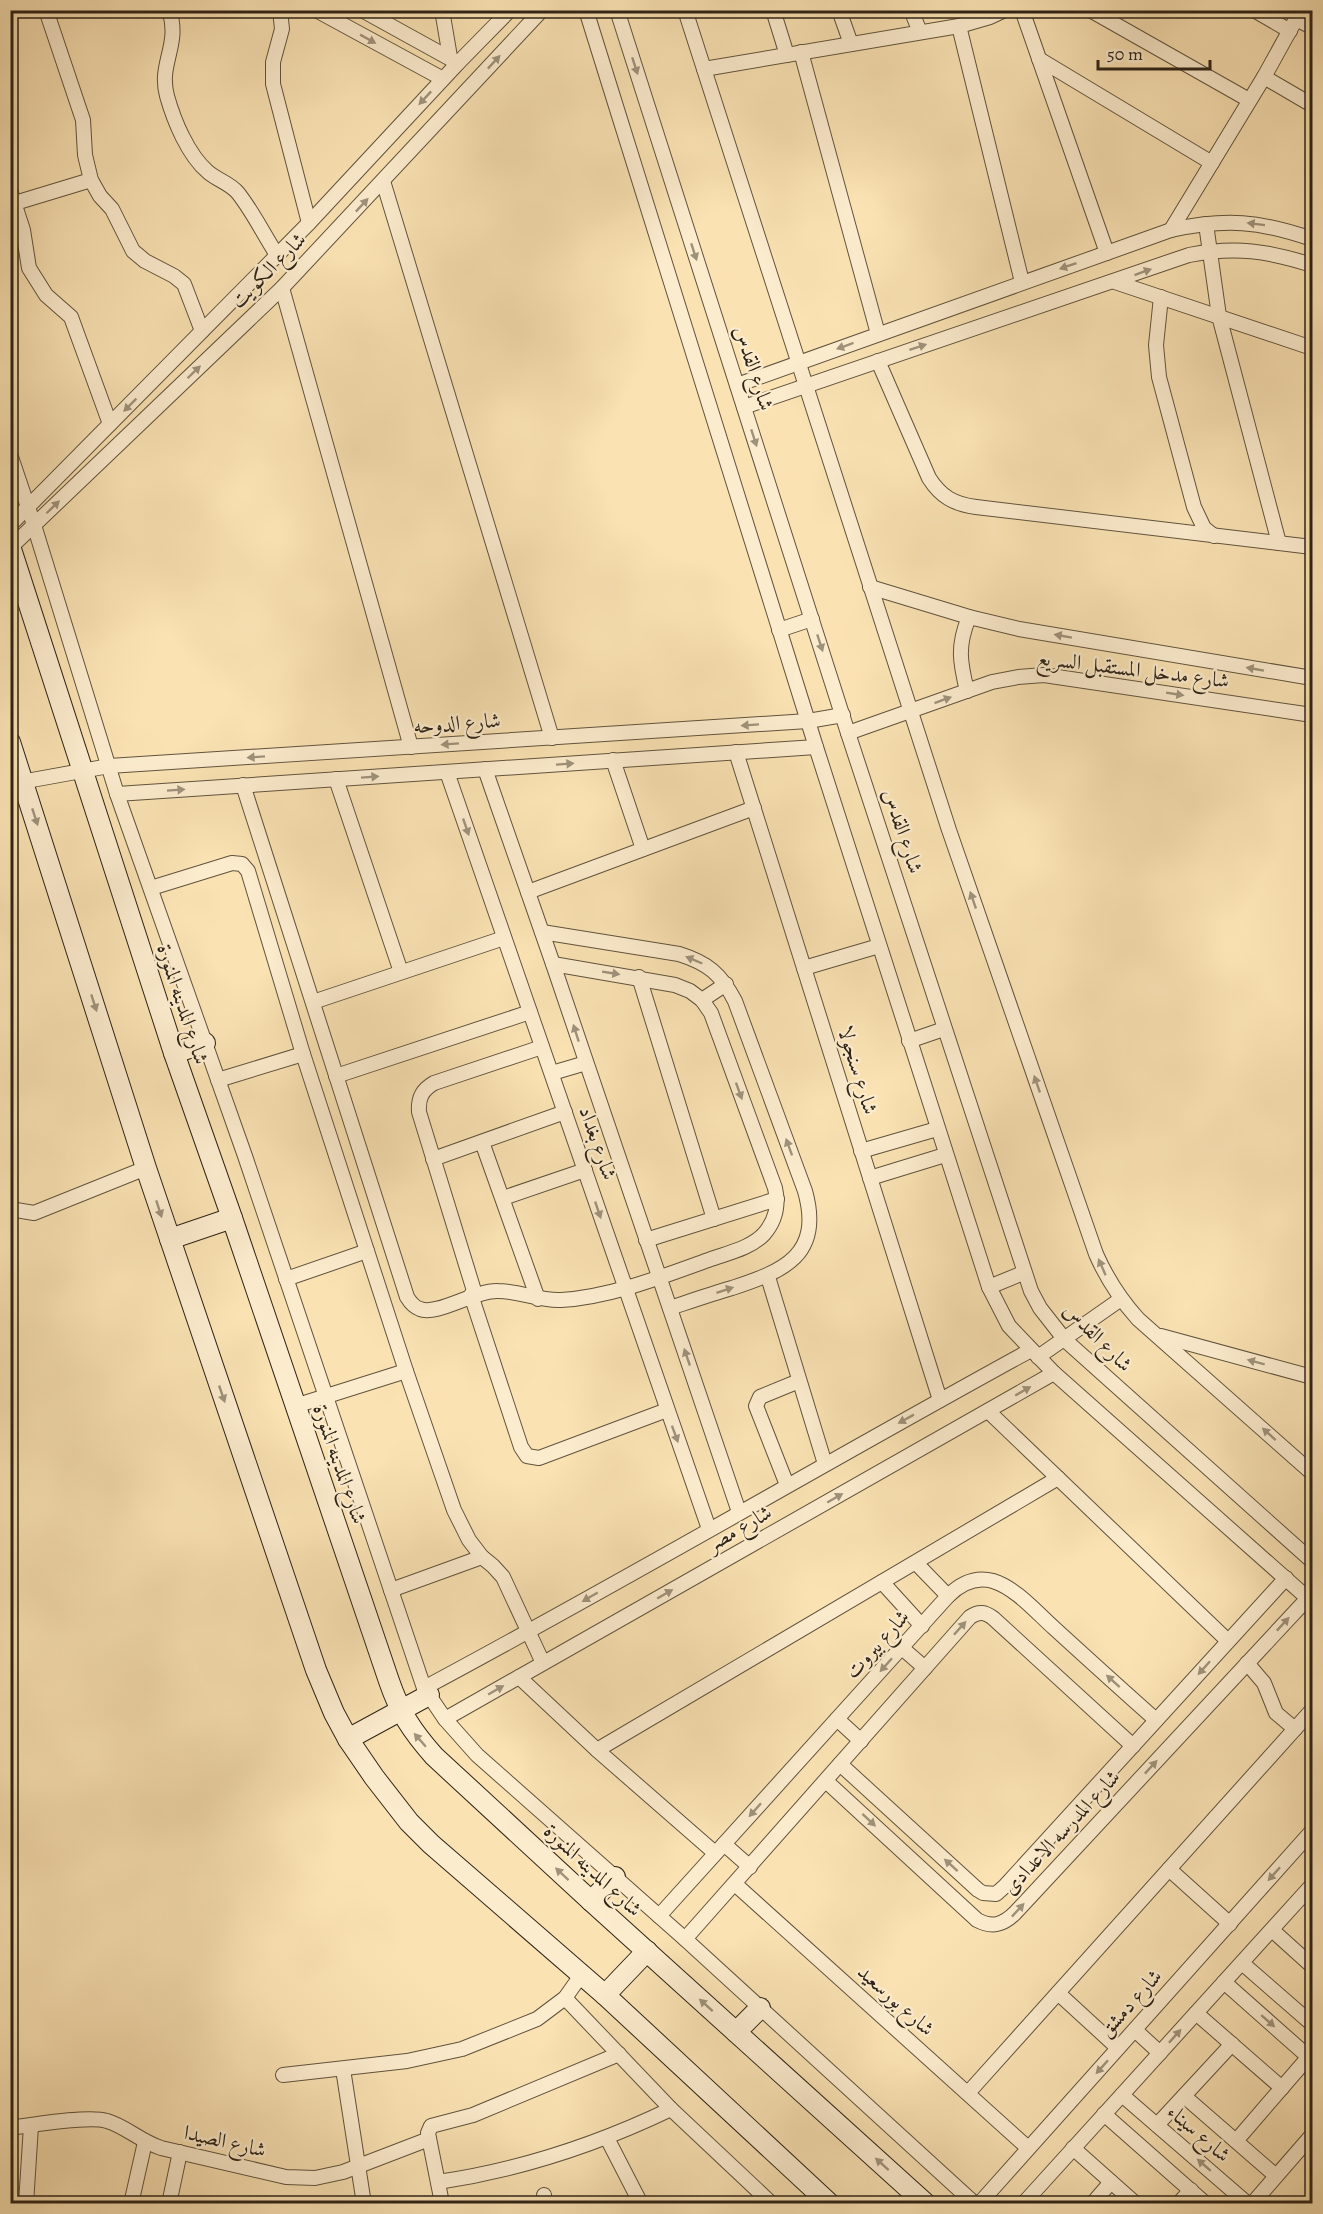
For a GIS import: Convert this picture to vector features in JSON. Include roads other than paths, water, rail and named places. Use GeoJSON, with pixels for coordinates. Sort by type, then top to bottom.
{"type":"FeatureCollection","features":[{"type":"Feature","properties":{"kind":"main road","name":"شارع المدينه المنورة"},"geometry":{"type":"LineString","coordinates":[[11,547],[174,1053],[400,1711],[415,1734],[434,1756],[926,2204]]}},
{"type":"Feature","properties":{"kind":"main road"},"geometry":{"type":"LineString","coordinates":[[10,742],[17,783],[316,1670],[348,1739],[388,1797],[431,1844],[582,1974],[830,2204]]}},
{"type":"Feature","properties":{"kind":"main road"},"geometry":{"type":"LineString","coordinates":[[174,1053],[205,1043]]}},
{"type":"Feature","properties":{"kind":"main road"},"geometry":{"type":"LineString","coordinates":[[170,1239],[232,1218]]}},
{"type":"Feature","properties":{"kind":"main road"},"geometry":{"type":"LineString","coordinates":[[348,1739],[400,1711],[426,1691]]}},
{"type":"Feature","properties":{"kind":"main road"},"geometry":{"type":"LineString","coordinates":[[591,1901],[615,1876]]}},
{"type":"Feature","properties":{"kind":"main road"},"geometry":{"type":"LineString","coordinates":[[605,1995],[647,1951]]}},
{"type":"Feature","properties":{"kind":"main road"},"geometry":{"type":"LineString","coordinates":[[736,2032],[760,2008]]}},
{"type":"Feature","properties":{"kind":"street"},"geometry":{"type":"LineString","coordinates":[[46,10],[83,120],[85,155],[91,180],[112,209],[133,251],[140,258],[174,276],[184,284],[202,332]]}},
{"type":"Feature","properties":{"kind":"street"},"geometry":{"type":"LineString","coordinates":[[169,10],[174,39],[165,73],[165,85],[190,152],[208,172],[237,192],[277,255]]}},
{"type":"Feature","properties":{"kind":"street"},"geometry":{"type":"LineString","coordinates":[[280,10],[281,37],[273,62],[273,84],[309,223]]}},
{"type":"Feature","properties":{"kind":"street"},"geometry":{"type":"LineString","coordinates":[[316,10],[443,79]]}},
{"type":"Feature","properties":{"kind":"street"},"geometry":{"type":"LineString","coordinates":[[362,10],[454,60]]}},
{"type":"Feature","properties":{"kind":"street"},"geometry":{"type":"LineString","coordinates":[[442,10],[454,60]]}},
{"type":"Feature","properties":{"kind":"street","name":"شارع الكويت"},"geometry":{"type":"LineString","coordinates":[[10,525],[309,223],[443,79],[454,60],[510,10]]}},
{"type":"Feature","properties":{"kind":"street","name":"شارع الكويت"},"geometry":{"type":"LineString","coordinates":[[11,547],[282,288],[542,10]]}},
{"type":"Feature","properties":{"kind":"street"},"geometry":{"type":"LineString","coordinates":[[586,10],[779,630],[988,1287],[1010,1326],[1054,1373],[1310,1600]]}},
{"type":"Feature","properties":{"kind":"street","name":"شارع القدس"},"geometry":{"type":"LineString","coordinates":[[617,10],[1023,1273],[1040,1308],[1065,1340],[1312,1561]]}},
{"type":"Feature","properties":{"kind":"street","name":"شارع القدس"},"geometry":{"type":"LineString","coordinates":[[685,10],[910,712],[1096,1254],[1107,1278],[1138,1319],[1312,1473]]}},
{"type":"Feature","properties":{"kind":"street"},"geometry":{"type":"LineString","coordinates":[[773,10],[794,53],[878,334]]}},
{"type":"Feature","properties":{"kind":"street"},"geometry":{"type":"LineString","coordinates":[[839,10],[851,44]]}},
{"type":"Feature","properties":{"kind":"street"},"geometry":{"type":"LineString","coordinates":[[911,10],[920,32]]}},
{"type":"Feature","properties":{"kind":"street"},"geometry":{"type":"LineString","coordinates":[[704,69],[959,26],[1005,10]]}},
{"type":"Feature","properties":{"kind":"street"},"geometry":{"type":"LineString","coordinates":[[1022,10],[1107,253]]}},
{"type":"Feature","properties":{"kind":"street"},"geometry":{"type":"LineString","coordinates":[[1090,10],[1249,100]]}},
{"type":"Feature","properties":{"kind":"street"},"geometry":{"type":"LineString","coordinates":[[1254,10],[1296,20],[1312,27]]}},
{"type":"Feature","properties":{"kind":"street"},"geometry":{"type":"LineString","coordinates":[[1172,230],[1296,20]]}},
{"type":"Feature","properties":{"kind":"street"},"geometry":{"type":"LineString","coordinates":[[959,26],[1022,282]]}},
{"type":"Feature","properties":{"kind":"street"},"geometry":{"type":"LineString","coordinates":[[1039,59],[1212,163]]}},
{"type":"Feature","properties":{"kind":"street"},"geometry":{"type":"LineString","coordinates":[[1264,77],[1312,105]]}},
{"type":"Feature","properties":{"kind":"street"},"geometry":{"type":"LineString","coordinates":[[91,180],[13,197],[26,241],[29,268],[46,294],[71,317],[110,424]]}},
{"type":"Feature","properties":{"kind":"street"},"geometry":{"type":"LineString","coordinates":[[383,181],[552,738]]}},
{"type":"Feature","properties":{"kind":"street"},"geometry":{"type":"LineString","coordinates":[[320,211],[339,229]]}},
{"type":"Feature","properties":{"kind":"street"},"geometry":{"type":"LineString","coordinates":[[737,385],[1172,230],[1232,222],[1283,229],[1312,239]]}},
{"type":"Feature","properties":{"kind":"street"},"geometry":{"type":"LineString","coordinates":[[1206,224],[1219,316],[1279,543]]}},
{"type":"Feature","properties":{"kind":"street"},"geometry":{"type":"LineString","coordinates":[[744,407],[1190,255],[1244,250],[1261,251],[1312,265]]}},
{"type":"Feature","properties":{"kind":"street"},"geometry":{"type":"LineString","coordinates":[[1115,282],[1312,348]]}},
{"type":"Feature","properties":{"kind":"street"},"geometry":{"type":"LineString","coordinates":[[282,288],[411,747]]}},
{"type":"Feature","properties":{"kind":"street"},"geometry":{"type":"LineString","coordinates":[[1161,297],[1156,345],[1159,377],[1194,507],[1204,528],[1214,536]]}},
{"type":"Feature","properties":{"kind":"street"},"geometry":{"type":"LineString","coordinates":[[878,361],[929,478],[948,500],[963,506],[1312,548]]}},
{"type":"Feature","properties":{"kind":"street"},"geometry":{"type":"LineString","coordinates":[[10,454],[117,794],[218,1080],[426,1691],[445,1719],[477,1755],[615,1876],[977,2204]]}},
{"type":"Feature","properties":{"kind":"street","name":"شارع مدخل المستقبل السريع"},"geometry":{"type":"LineString","coordinates":[[870,587],[969,617],[1019,628],[1312,678]]}},
{"type":"Feature","properties":{"kind":"street"},"geometry":{"type":"LineString","coordinates":[[967,692],[960,658],[960,644],[969,617]]}},
{"type":"Feature","properties":{"kind":"street"},"geometry":{"type":"LineString","coordinates":[[779,630],[812,619]]}},
{"type":"Feature","properties":{"kind":"street","name":"شارع مدخل المستقبل السريع"},"geometry":{"type":"LineString","coordinates":[[848,733],[992,682],[1044,675],[1312,715]]}},
{"type":"Feature","properties":{"kind":"street","name":"شارع الدوحه"},"geometry":{"type":"LineString","coordinates":[[17,783],[108,766],[808,721],[843,715]]}},
{"type":"Feature","properties":{"kind":"street","name":"شارع بغداد"},"geometry":{"type":"LineString","coordinates":[[492,742],[490,769],[528,892],[740,1512]]}},
{"type":"Feature","properties":{"kind":"street"},"geometry":{"type":"LineString","coordinates":[[117,794],[816,747]]}},
{"type":"Feature","properties":{"kind":"street","name":"شارع سنجولا"},"geometry":{"type":"LineString","coordinates":[[736,752],[940,1400]]}},
{"type":"Feature","properties":{"kind":"street"},"geometry":{"type":"LineString","coordinates":[[613,760],[643,849]]}},
{"type":"Feature","properties":{"kind":"street","name":"شارع بغداد"},"geometry":{"type":"LineString","coordinates":[[447,772],[709,1529]]}},
{"type":"Feature","properties":{"kind":"street"},"geometry":{"type":"LineString","coordinates":[[336,779],[401,972]]}},
{"type":"Feature","properties":{"kind":"street"},"geometry":{"type":"LineString","coordinates":[[243,785],[407,1297],[420,1309],[428,1311],[473,1294],[499,1290],[538,1299],[577,1299],[660,1278],[748,1246],[762,1236],[772,1222],[777,1199],[770,1174],[711,1013],[702,1000],[690,991],[675,985],[553,964]]}},
{"type":"Feature","properties":{"kind":"street"},"geometry":{"type":"LineString","coordinates":[[528,892],[754,808]]}},
{"type":"Feature","properties":{"kind":"street"},"geometry":{"type":"LineString","coordinates":[[151,888],[232,863],[237,862],[245,867],[406,1371],[454,1510],[460,1525],[482,1557],[503,1577],[543,1663]]}},
{"type":"Feature","properties":{"kind":"street"},"geometry":{"type":"LineString","coordinates":[[542,932],[679,954],[697,960],[713,970],[726,984],[739,1012],[809,1206],[810,1221],[807,1236],[801,1250],[791,1262],[768,1276],[670,1308]]}},
{"type":"Feature","properties":{"kind":"street"},"geometry":{"type":"LineString","coordinates":[[313,1002],[504,938]]}},
{"type":"Feature","properties":{"kind":"street"},"geometry":{"type":"LineString","coordinates":[[804,968],[879,946]]}},
{"type":"Feature","properties":{"kind":"street"},"geometry":{"type":"LineString","coordinates":[[639,977],[714,1219]]}},
{"type":"Feature","properties":{"kind":"street"},"geometry":{"type":"LineString","coordinates":[[702,1000],[726,984]]}},
{"type":"Feature","properties":{"kind":"street"},"geometry":{"type":"LineString","coordinates":[[336,1076],[530,1012]]}},
{"type":"Feature","properties":{"kind":"street"},"geometry":{"type":"LineString","coordinates":[[909,1041],[945,1029]]}},
{"type":"Feature","properties":{"kind":"street"},"geometry":{"type":"LineString","coordinates":[[542,1047],[434,1083],[421,1095],[419,1112],[521,1447],[527,1456],[539,1458],[667,1410]]}},
{"type":"Feature","properties":{"kind":"street"},"geometry":{"type":"LineString","coordinates":[[218,1080],[303,1054]]}},
{"type":"Feature","properties":{"kind":"street"},"geometry":{"type":"LineString","coordinates":[[552,1073],[586,1063]]}},
{"type":"Feature","properties":{"kind":"street"},"geometry":{"type":"LineString","coordinates":[[433,1159],[565,1112]]}},
{"type":"Feature","properties":{"kind":"street"},"geometry":{"type":"LineString","coordinates":[[861,1152],[937,1129]]}},
{"type":"Feature","properties":{"kind":"street"},"geometry":{"type":"LineString","coordinates":[[482,1142],[538,1299]]}},
{"type":"Feature","properties":{"kind":"street"},"geometry":{"type":"LineString","coordinates":[[870,1178],[945,1155]]}},
{"type":"Feature","properties":{"kind":"street"},"geometry":{"type":"LineString","coordinates":[[10,1209],[34,1213],[146,1168]]}},
{"type":"Feature","properties":{"kind":"street"},"geometry":{"type":"LineString","coordinates":[[502,1198],[585,1170]]}},
{"type":"Feature","properties":{"kind":"street"},"geometry":{"type":"LineString","coordinates":[[646,1240],[777,1199]]}},
{"type":"Feature","properties":{"kind":"street"},"geometry":{"type":"LineString","coordinates":[[286,1279],[367,1251]]}},
{"type":"Feature","properties":{"kind":"street"},"geometry":{"type":"LineString","coordinates":[[988,1287],[1023,1273]]}},
{"type":"Feature","properties":{"kind":"street"},"geometry":{"type":"LineString","coordinates":[[768,1276],[825,1464]]}},
{"type":"Feature","properties":{"kind":"street","name":"شارع مصر"},"geometry":{"type":"LineString","coordinates":[[426,1691],[940,1400],[1065,1340],[1121,1299]]}},
{"type":"Feature","properties":{"kind":"street"},"geometry":{"type":"LineString","coordinates":[[1158,1335],[1312,1377]]}},
{"type":"Feature","properties":{"kind":"street"},"geometry":{"type":"LineString","coordinates":[[295,1406],[406,1371]]}},
{"type":"Feature","properties":{"kind":"street","name":"شارع مصر"},"geometry":{"type":"LineString","coordinates":[[445,1719],[1054,1373]]}},
{"type":"Feature","properties":{"kind":"street"},"geometry":{"type":"LineString","coordinates":[[787,1485],[756,1406],[760,1397],[799,1381]]}},
{"type":"Feature","properties":{"kind":"street"},"geometry":{"type":"LineString","coordinates":[[988,1411],[1228,1641]]}},
{"type":"Feature","properties":{"kind":"street"},"geometry":{"type":"LineString","coordinates":[[597,1750],[1058,1478]]}},
{"type":"Feature","properties":{"kind":"street"},"geometry":{"type":"LineString","coordinates":[[391,1590],[482,1557]]}},
{"type":"Feature","properties":{"kind":"street"},"geometry":{"type":"LineString","coordinates":[[916,1563],[948,1596]]}},
{"type":"Feature","properties":{"kind":"street","name":"شارع المدرسه الاعدادى"},"geometry":{"type":"LineString","coordinates":[[840,1764],[978,1890],[990,1894],[1001,1891],[1286,1578]]}},
{"type":"Feature","properties":{"kind":"street","name":"شارع بيروت"},"geometry":{"type":"LineString","coordinates":[[659,1916],[948,1596],[966,1582],[979,1579],[993,1581],[1005,1587],[1156,1720]]}},
{"type":"Feature","properties":{"kind":"street"},"geometry":{"type":"LineString","coordinates":[[882,1582],[922,1626]]}},
{"type":"Feature","properties":{"kind":"street","name":"شارع المدرسه الاعدادى"},"geometry":{"type":"LineString","coordinates":[[826,1781],[977,1920],[984,1924],[1002,1924],[1015,1913],[1247,1663],[1310,1600]]}},
{"type":"Feature","properties":{"kind":"street"},"geometry":{"type":"LineString","coordinates":[[684,1939],[975,1614],[988,1614],[1133,1746]]}},
{"type":"Feature","properties":{"kind":"street"},"geometry":{"type":"LineString","coordinates":[[902,1648],[925,1668]]}},
{"type":"Feature","properties":{"kind":"street"},"geometry":{"type":"LineString","coordinates":[[1247,1663],[1264,1683],[1276,1713],[1295,1729]]}},
{"type":"Feature","properties":{"kind":"street"},"geometry":{"type":"LineString","coordinates":[[519,1677],[597,1750],[720,1849],[750,1867]]}},
{"type":"Feature","properties":{"kind":"street"},"geometry":{"type":"LineString","coordinates":[[968,2093],[1311,1710]]}},
{"type":"Feature","properties":{"kind":"street"},"geometry":{"type":"LineString","coordinates":[[837,1719],[861,1741]]}},
{"type":"Feature","properties":{"kind":"street","name":"شارع دمشق"},"geometry":{"type":"LineString","coordinates":[[977,2204],[1312,1831]]}},
{"type":"Feature","properties":{"kind":"street"},"geometry":{"type":"LineString","coordinates":[[1169,1869],[1230,1924]]}},
{"type":"Feature","properties":{"kind":"street","name":"شارع بورسعيد"},"geometry":{"type":"LineString","coordinates":[[735,1884],[1028,2148]]}},
{"type":"Feature","properties":{"kind":"street"},"geometry":{"type":"LineString","coordinates":[[1023,2204],[1312,1885]]}},
{"type":"Feature","properties":{"kind":"street"},"geometry":{"type":"LineString","coordinates":[[1272,1930],[1311,1961]]}},
{"type":"Feature","properties":{"kind":"street"},"geometry":{"type":"LineString","coordinates":[[1242,1963],[1312,2024]]}},
{"type":"Feature","properties":{"kind":"street"},"geometry":{"type":"LineString","coordinates":[[283,2075],[407,2061],[462,2049],[537,2019],[565,1998],[582,1974]]}},
{"type":"Feature","properties":{"kind":"street"},"geometry":{"type":"LineString","coordinates":[[1224,1982],[1311,2056],[1236,2141]]}},
{"type":"Feature","properties":{"kind":"street"},"geometry":{"type":"LineString","coordinates":[[1058,1993],[1118,2048]]}},
{"type":"Feature","properties":{"kind":"street"},"geometry":{"type":"LineString","coordinates":[[565,1998],[671,2109],[772,2204]]}},
{"type":"Feature","properties":{"kind":"street"},"geometry":{"type":"LineString","coordinates":[[1196,2013],[1282,2088]]}},
{"type":"Feature","properties":{"kind":"street"},"geometry":{"type":"LineString","coordinates":[[1135,2030],[1160,2053]]}},
{"type":"Feature","properties":{"kind":"street"},"geometry":{"type":"LineString","coordinates":[[1157,2125],[1232,2044]]}},
{"type":"Feature","properties":{"kind":"street"},"geometry":{"type":"LineString","coordinates":[[437,2204],[441,2198],[429,2139],[428,2130],[431,2126],[473,2115],[619,2054]]}},
{"type":"Feature","properties":{"kind":"street"},"geometry":{"type":"LineString","coordinates":[[343,2069],[364,2204]]}},
{"type":"Feature","properties":{"kind":"street","name":"شارع سيناء"},"geometry":{"type":"LineString","coordinates":[[1122,2095],[1246,2202]]}},
{"type":"Feature","properties":{"kind":"street"},"geometry":{"type":"LineString","coordinates":[[1184,2096],[1276,2176]]}},
{"type":"Feature","properties":{"kind":"street"},"geometry":{"type":"LineString","coordinates":[[438,2182],[507,2170],[563,2154],[607,2138],[671,2109]]}},
{"type":"Feature","properties":{"kind":"street"},"geometry":{"type":"LineString","coordinates":[[1104,2114],[1206,2204]]}},
{"type":"Feature","properties":{"kind":"street","name":"شارع الصيدا"},"geometry":{"type":"LineString","coordinates":[[10,2128],[97,2118],[111,2122],[145,2142],[272,2174],[301,2178],[330,2176],[429,2139]]}},
{"type":"Feature","properties":{"kind":"street"},"geometry":{"type":"LineString","coordinates":[[26,2204],[31,2126]]}},
{"type":"Feature","properties":{"kind":"street"},"geometry":{"type":"LineString","coordinates":[[1246,2202],[1276,2176],[1312,2135]]}},
{"type":"Feature","properties":{"kind":"street"},"geometry":{"type":"LineString","coordinates":[[607,2138],[641,2204]]}},
{"type":"Feature","properties":{"kind":"street"},"geometry":{"type":"LineString","coordinates":[[131,2204],[145,2142]]}},
{"type":"Feature","properties":{"kind":"street"},"geometry":{"type":"LineString","coordinates":[[1073,2148],[1136,2204]]}},
{"type":"Feature","properties":{"kind":"street"},"geometry":{"type":"LineString","coordinates":[[170,2204],[180,2152]]}},
{"type":"Feature","properties":{"kind":"street"},"geometry":{"type":"LineString","coordinates":[[1092,2204],[1111,2182]]}},
{"type":"Feature","properties":{"kind":"street"},"geometry":{"type":"LineString","coordinates":[[1178,2204],[1191,2190]]}}]}
